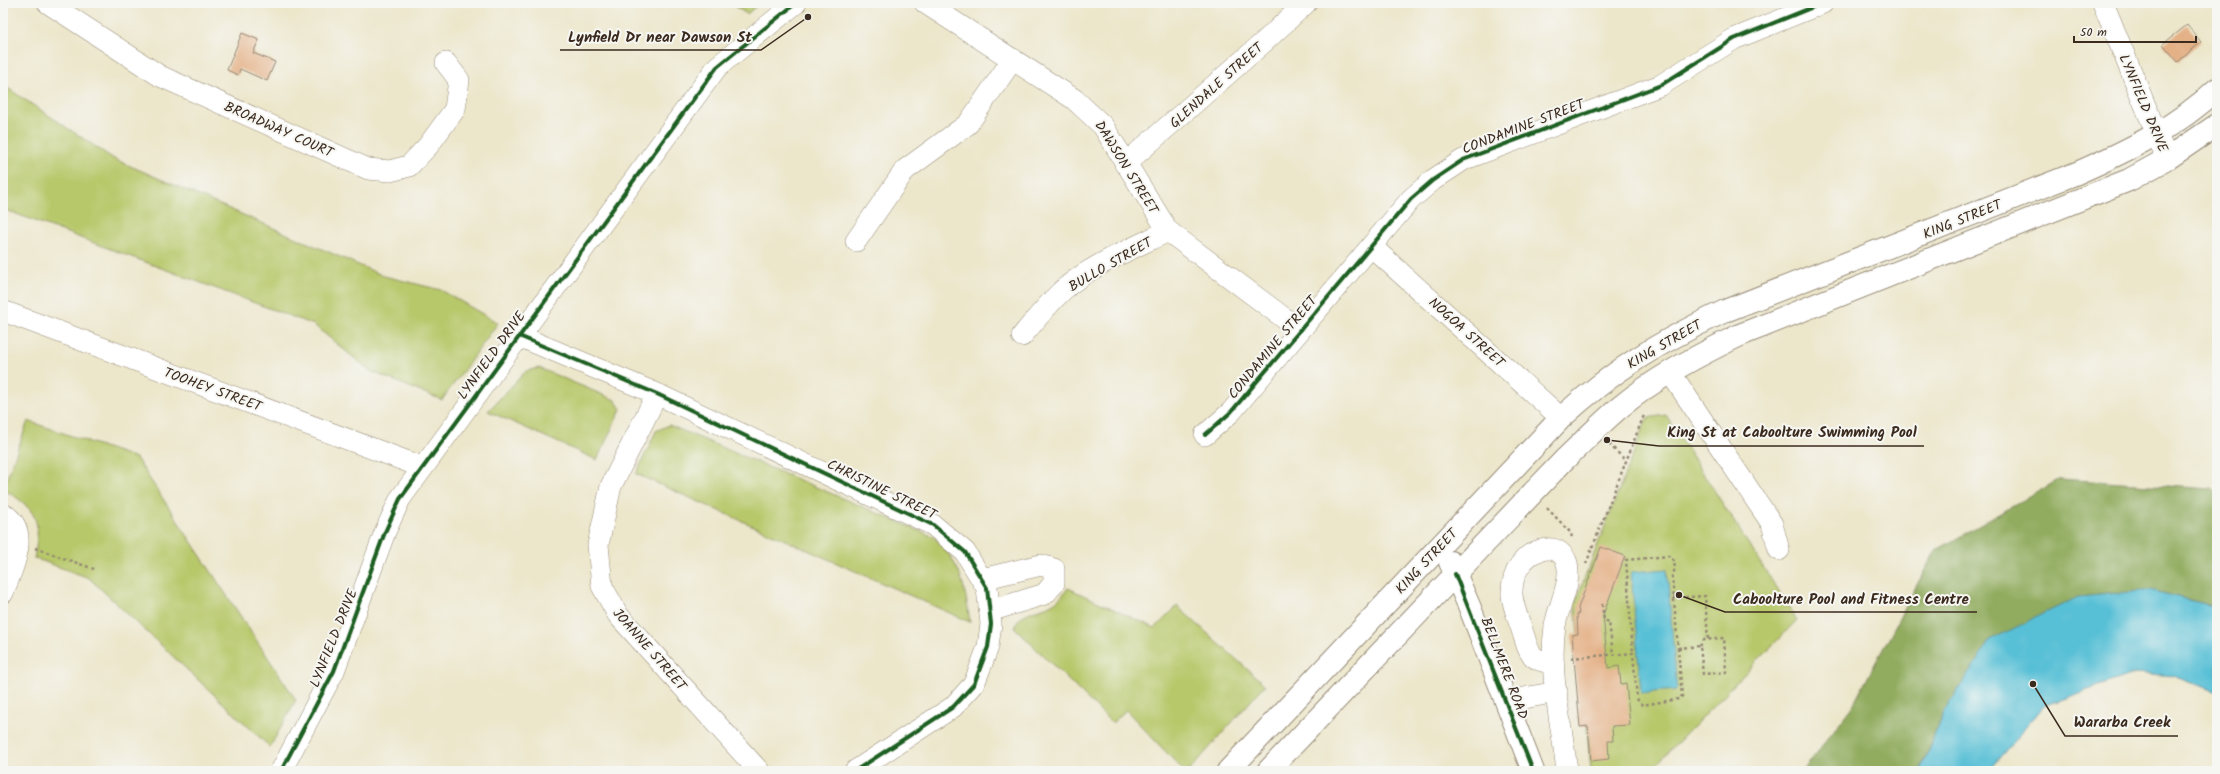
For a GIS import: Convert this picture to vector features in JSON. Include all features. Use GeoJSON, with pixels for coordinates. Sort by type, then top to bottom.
{"type":"FeatureCollection","features":[{"type":"Feature","properties":{"kind":"main road","name":"KING STREET"},"geometry":{"type":"LineString","coordinates":[[1228,771],[1561,418],[1607,378],[1673,336],[1725,311],[2077,173],[2119,154],[2156,134],[2184,116],[2217,89]]}},
{"type":"Feature","properties":{"kind":"main road","name":"KING STREET"},"geometry":{"type":"LineString","coordinates":[[1268,771],[1600,424],[1620,407],[1670,372],[1698,355],[1740,335],[2084,200],[2129,180],[2168,159],[2217,125]]}},
{"type":"Feature","properties":{"kind":"main road"},"geometry":{"type":"LineString","coordinates":[[1849,263],[1859,288]]}},
{"type":"Feature","properties":{"kind":"main road","name":"BELLMERE ROAD"},"geometry":{"type":"LineString","coordinates":[[1442,544],[1533,771]]}},
{"type":"Feature","properties":{"kind":"street","name":"BROADWAY COURT"},"geometry":{"type":"LineString","coordinates":[[48,3],[160,76],[368,169],[390,171],[409,166],[428,146],[446,122],[455,109],[459,80],[446,63]]}},
{"type":"Feature","properties":{"kind":"street","name":"LYNFIELD DRIVE"},"geometry":{"type":"LineString","coordinates":[[282,771],[334,671],[385,532],[400,499],[717,67],[796,3]]}},
{"type":"Feature","properties":{"kind":"street","name":"DAWSON STREET"},"geometry":{"type":"LineString","coordinates":[[925,3],[1074,99],[1091,112],[1103,126],[1125,164],[1168,231],[1300,330]]}},
{"type":"Feature","properties":{"kind":"street","name":"CONDAMINE STREET"},"geometry":{"type":"LineString","coordinates":[[1205,435],[1232,412],[1412,199],[1433,180],[1463,160],[1661,84],[1734,39],[1823,3]]}},
{"type":"Feature","properties":{"kind":"street","name":"LYNFIELD DRIVE"},"geometry":{"type":"LineString","coordinates":[[2103,3],[2156,134],[2168,159]]}},
{"type":"Feature","properties":{"kind":"street","name":"GLENDALE STREET"},"geometry":{"type":"LineString","coordinates":[[1125,164],[1248,57],[1297,5]]}},
{"type":"Feature","properties":{"kind":"street"},"geometry":{"type":"LineString","coordinates":[[856,241],[905,170],[968,124],[1013,59]]}},
{"type":"Feature","properties":{"kind":"street","name":"BULLO STREET"},"geometry":{"type":"LineString","coordinates":[[1022,336],[1046,307],[1071,285],[1084,276],[1168,231]]}},
{"type":"Feature","properties":{"kind":"street","name":"NOGOA STREET"},"geometry":{"type":"LineString","coordinates":[[1372,247],[1561,418]]}},
{"type":"Feature","properties":{"kind":"street","name":"TOOHEY STREET"},"geometry":{"type":"LineString","coordinates":[[3,311],[422,467]]}},
{"type":"Feature","properties":{"kind":"street","name":"CHRISTINE STREET"},"geometry":{"type":"LineString","coordinates":[[519,336],[657,394],[933,525],[965,552],[987,588],[991,624],[988,647],[974,684],[953,707],[855,771]]}},
{"type":"Feature","properties":{"kind":"street"},"geometry":{"type":"LineString","coordinates":[[1670,372],[1772,524],[1780,550]]}},
{"type":"Feature","properties":{"kind":"street","name":"JOANNE STREET"},"geometry":{"type":"LineString","coordinates":[[657,394],[611,486],[598,545],[602,586],[618,615],[759,771]]}},
{"type":"Feature","properties":{"kind":"street"},"geometry":{"type":"LineString","coordinates":[[3,514],[15,527],[19,544],[3,593]]}},
{"type":"Feature","properties":{"kind":"street"},"geometry":{"type":"LineString","coordinates":[[1566,660],[1540,660],[1530,653],[1512,595],[1516,571],[1522,561],[1539,550],[1549,548],[1558,551],[1564,556],[1568,574],[1555,626],[1566,660],[1557,692],[1567,771]]}},
{"type":"Feature","properties":{"kind":"street"},"geometry":{"type":"LineString","coordinates":[[982,579],[1041,565],[1054,570],[1054,583],[1045,594],[990,611]]}},
{"type":"Feature","properties":{"kind":"street"},"geometry":{"type":"LineString","coordinates":[[1507,704],[1524,698],[1557,692]]}},
{"type":"Feature","properties":{"kind":"path"},"geometry":{"type":"LineString","coordinates":[[1585,567],[1644,415]]}},
{"type":"Feature","properties":{"kind":"path"},"geometry":{"type":"LineString","coordinates":[[1609,444],[1626,461]]}},
{"type":"Feature","properties":{"kind":"path"},"geometry":{"type":"LineString","coordinates":[[19,544],[94,569]]}},
{"type":"Feature","properties":{"kind":"path"},"geometry":{"type":"LineString","coordinates":[[1669,556],[1674,561],[1675,570],[1672,576],[1673,598],[1678,648],[1682,696],[1677,701],[1642,705],[1639,703],[1637,700],[1626,560],[1669,556]]}},
{"type":"Feature","properties":{"kind":"path"},"geometry":{"type":"LineString","coordinates":[[1673,598],[1705,596],[1708,640]]}},
{"type":"Feature","properties":{"kind":"path"},"geometry":{"type":"LineString","coordinates":[[1602,604],[1604,620],[1609,622],[1613,654]]}},
{"type":"Feature","properties":{"kind":"path"},"geometry":{"type":"LineString","coordinates":[[1724,638],[1726,672],[1703,674],[1700,646],[1704,640],[1724,638]]}},
{"type":"Feature","properties":{"kind":"path"},"geometry":{"type":"LineString","coordinates":[[1678,648],[1700,646]]}},
{"type":"Feature","properties":{"kind":"path"},"geometry":{"type":"LineString","coordinates":[[1566,660],[1633,653]]}},
{"type":"Feature","properties":{"kind":"green space"},"geometry":{"type":"Polygon","coordinates":[[[729,3],[760,3],[747,14],[729,3]]]}},
{"type":"Feature","properties":{"kind":"green space"},"geometry":{"type":"Polygon","coordinates":[[[3,85],[114,159],[384,276],[441,290],[498,323],[442,400],[370,371],[314,325],[3,209],[3,85]]]}},
{"type":"Feature","properties":{"kind":"green space"},"geometry":{"type":"Polygon","coordinates":[[[539,368],[615,400],[621,409],[597,460],[488,411],[526,371],[539,368]]]}},
{"type":"Feature","properties":{"kind":"green space"},"geometry":{"type":"Polygon","coordinates":[[[1666,415],[1797,620],[1650,771],[1591,771],[1575,603],[1647,418],[1666,415]]]}},
{"type":"Feature","properties":{"kind":"green space"},"geometry":{"type":"Polygon","coordinates":[[[28,421],[136,458],[296,700],[270,747],[89,578],[34,558],[37,525],[34,517],[23,503],[3,489],[28,421]]]}},
{"type":"Feature","properties":{"kind":"green space"},"geometry":{"type":"Polygon","coordinates":[[[669,425],[934,537],[951,557],[956,566],[966,596],[970,622],[636,474],[656,431],[669,425]]]}},
{"type":"Feature","properties":{"kind":"green space"},"geometry":{"type":"Polygon","coordinates":[[[2060,479],[2212,489],[2217,493],[2217,607],[2150,590],[1942,715],[1920,771],[1803,771],[1853,705],[1935,551],[2060,479]]]}},
{"type":"Feature","properties":{"kind":"green space"},"geometry":{"type":"Polygon","coordinates":[[[1068,588],[1155,628],[1177,606],[1265,685],[1189,771],[1184,771],[1126,710],[1112,723],[1015,628],[1020,618],[1053,603],[1060,598],[1068,588]]]}},
{"type":"Feature","properties":{"kind":"water"},"geometry":{"type":"Polygon","coordinates":[[[1667,569],[1677,690],[1641,693],[1631,572],[1667,569]]]}},
{"type":"Feature","properties":{"kind":"water"},"geometry":{"type":"Polygon","coordinates":[[[2150,590],[2217,607],[2217,692],[2176,676],[2135,673],[2044,706],[1988,771],[1920,771],[1942,715],[1990,640],[2078,597],[2150,590]]]}},
{"type":"Feature","properties":{"kind":"building"},"geometry":{"type":"Polygon","coordinates":[[[2187,25],[2201,42],[2178,62],[2163,44],[2187,25]]]}},
{"type":"Feature","properties":{"kind":"building"},"geometry":{"type":"Polygon","coordinates":[[[242,33],[259,40],[253,53],[275,62],[267,81],[240,69],[238,75],[227,70],[242,33]]]}},
{"type":"Feature","properties":{"kind":"building"},"geometry":{"type":"Polygon","coordinates":[[[1601,547],[1625,556],[1603,615],[1608,668],[1619,666],[1621,684],[1626,683],[1630,725],[1612,726],[1613,741],[1608,741],[1609,759],[1591,761],[1588,726],[1580,727],[1572,635],[1578,634],[1578,608],[1601,547]]]}},
{"type":"Feature","properties":{"kind":"cycle path"},"geometry":{"type":"LineString","coordinates":[[281,771],[334,671],[385,532],[400,499],[717,67],[796,3]]}},
{"type":"Feature","properties":{"kind":"cycle path"},"geometry":{"type":"LineString","coordinates":[[1205,435],[1231,412],[1411,199],[1433,180],[1463,160],[1661,85],[1734,39],[1823,3]]}},
{"type":"Feature","properties":{"kind":"cycle path"},"geometry":{"type":"LineString","coordinates":[[519,336],[657,394],[933,525],[965,552],[987,588],[991,624],[988,647],[974,684],[953,707],[855,771]]}},
{"type":"Feature","properties":{"kind":"cycle path"},"geometry":{"type":"LineString","coordinates":[[1455,574],[1533,771]]}},
{"type":"Feature","properties":{"kind":"place","name":"Lynfield Dr near Dawson St"},"geometry":{"type":"Point","coordinates":[808,17]}},
{"type":"Feature","properties":{"kind":"place","name":"King St at Caboolture Swimming Pool"},"geometry":{"type":"Point","coordinates":[1607,440]}},
{"type":"Feature","properties":{"kind":"place","name":"Caboolture Pool and Fitness Centre"},"geometry":{"type":"Point","coordinates":[1679,595]}},
{"type":"Feature","properties":{"kind":"place","name":"Wararba Creek"},"geometry":{"type":"Point","coordinates":[2033,684]}}]}
